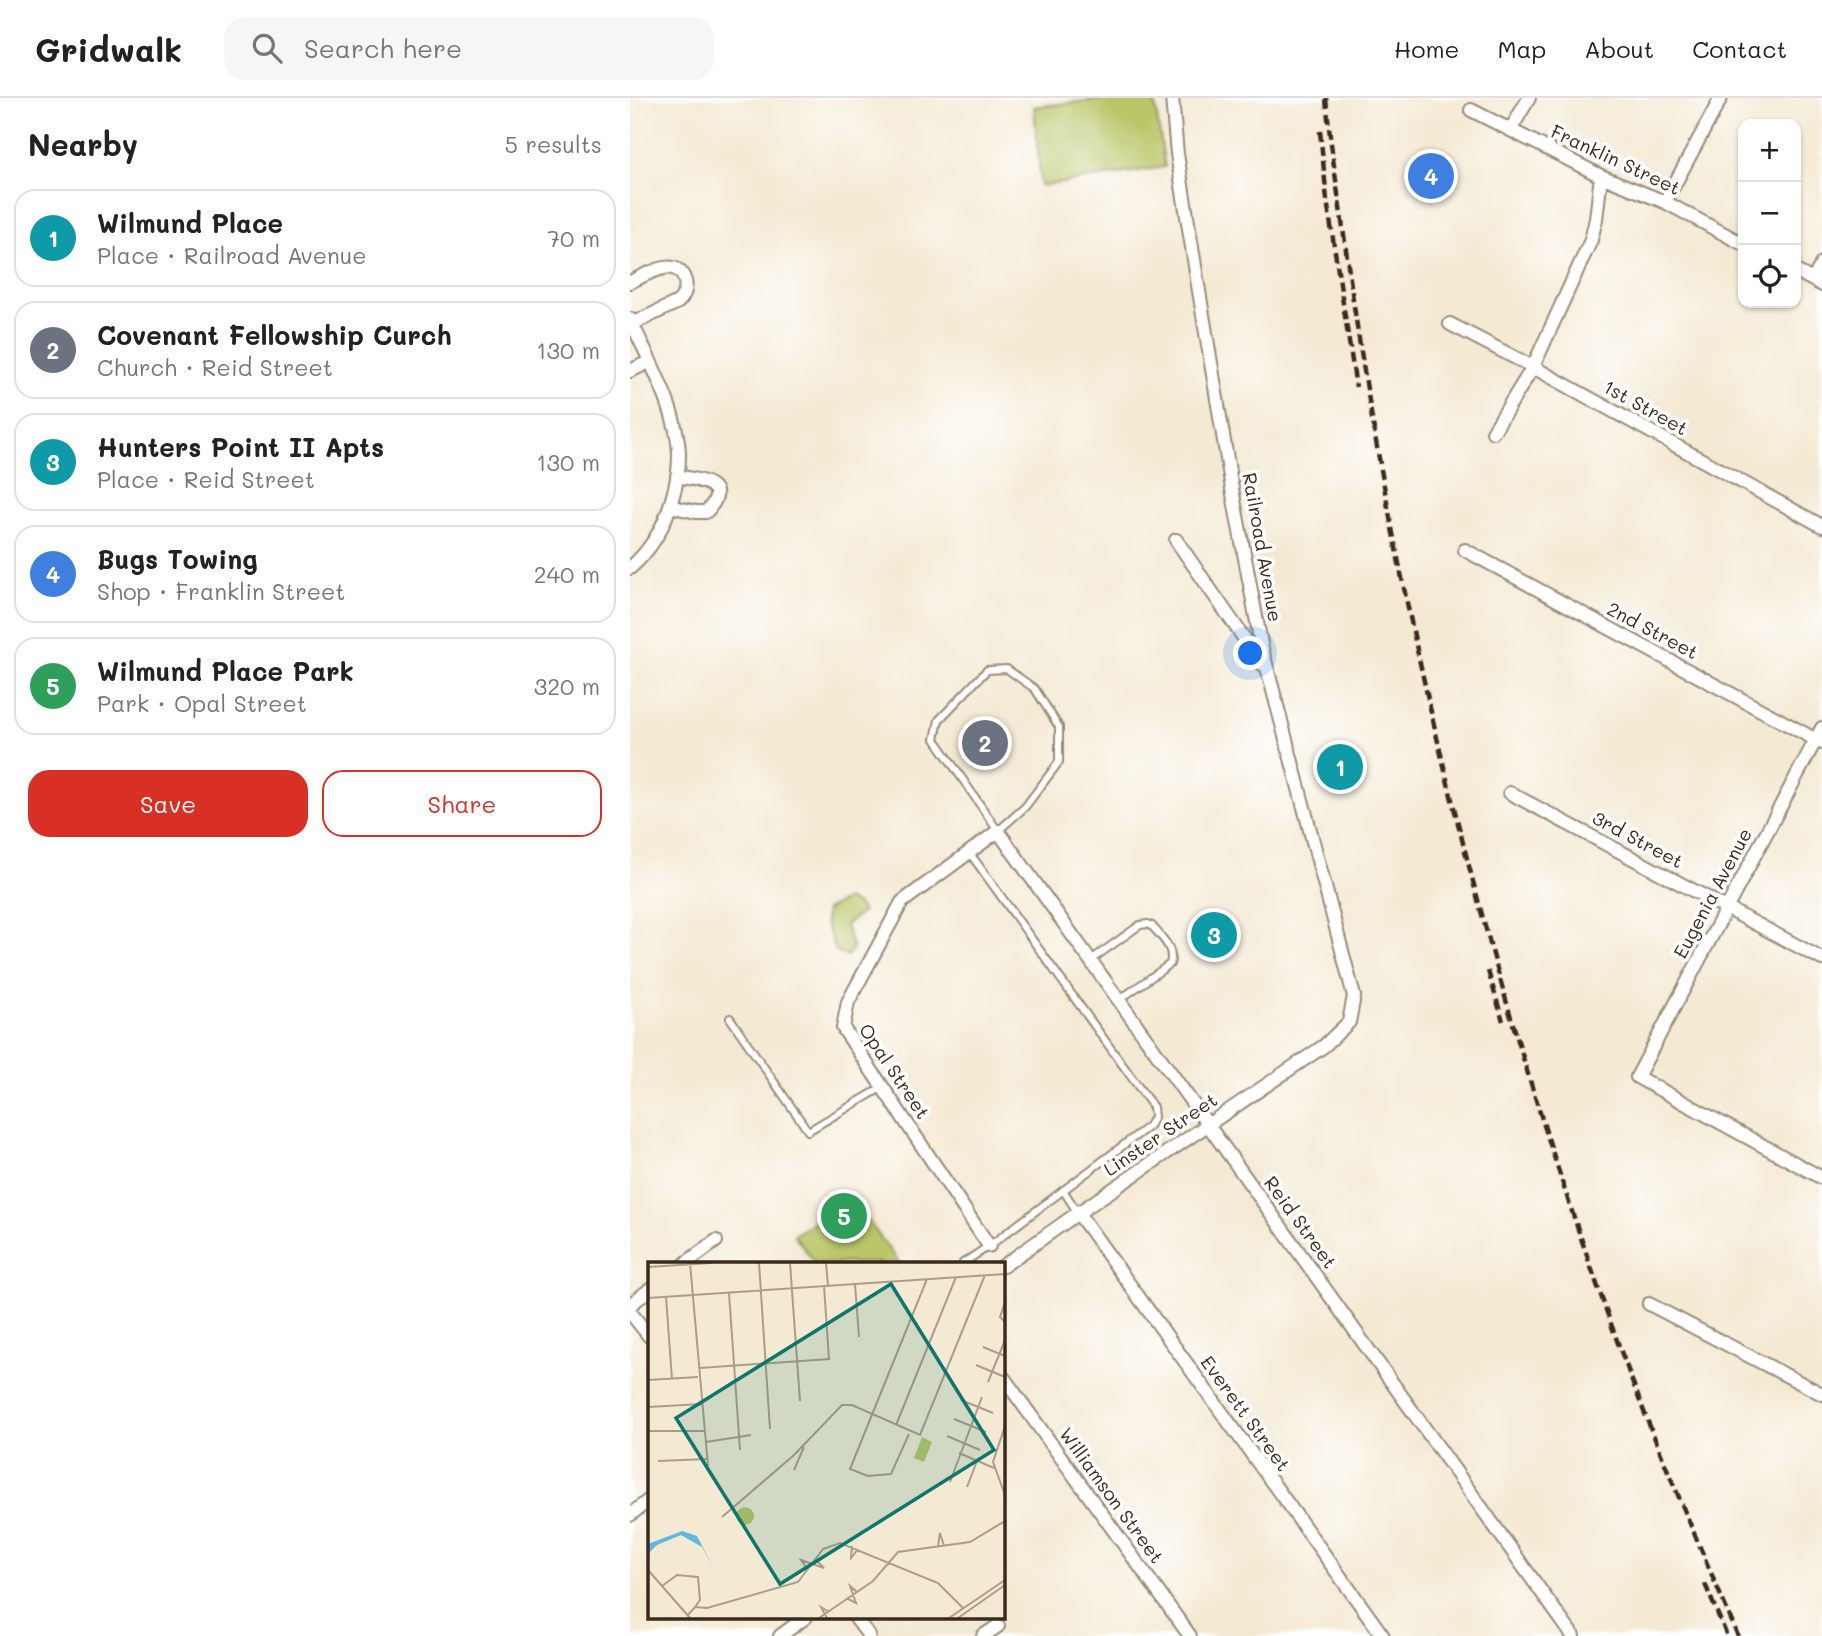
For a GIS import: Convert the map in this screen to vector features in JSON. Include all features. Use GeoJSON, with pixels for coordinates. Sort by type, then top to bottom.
{"type":"FeatureCollection","features":[{"type":"Feature","properties":{"kind":"street","name":"Railroad Avenue"},"geometry":{"type":"LineString","coordinates":[[1172,98],[1177,154],[1199,291],[1262,649],[1353,996],[1349,1021],[1337,1033]]}},
{"type":"Feature","properties":{"kind":"street"},"geometry":{"type":"LineString","coordinates":[[1511,129],[1529,98]]}},
{"type":"Feature","properties":{"kind":"street"},"geometry":{"type":"LineString","coordinates":[[1665,202],[1721,98]]}},
{"type":"Feature","properties":{"kind":"street","name":"Franklin Street"},"geometry":{"type":"LineString","coordinates":[[1471,110],[1601,176],[1665,202],[1738,241]]}},
{"type":"Feature","properties":{"kind":"street"},"geometry":{"type":"LineString","coordinates":[[1493,432],[1533,367],[1591,240],[1601,176]]}},
{"type":"Feature","properties":{"kind":"street"},"geometry":{"type":"LineString","coordinates":[[1801,274],[1818,282],[1822,263]]}},
{"type":"Feature","properties":{"kind":"street"},"geometry":{"type":"LineString","coordinates":[[630,282],[664,267],[674,268],[682,275],[686,286],[678,302],[631,323],[667,402],[677,434],[679,455],[667,517],[652,544],[630,568]]}},
{"type":"Feature","properties":{"kind":"street","name":"1st Street"},"geometry":{"type":"LineString","coordinates":[[1450,324],[1822,526]]}},
{"type":"Feature","properties":{"kind":"street"},"geometry":{"type":"LineString","coordinates":[[630,371],[649,362]]}},
{"type":"Feature","properties":{"kind":"street"},"geometry":{"type":"LineString","coordinates":[[670,506],[706,512],[713,505],[716,495],[708,482],[677,476]]}},
{"type":"Feature","properties":{"kind":"street"},"geometry":{"type":"LineString","coordinates":[[1176,540],[1269,673]]}},
{"type":"Feature","properties":{"kind":"street","name":"2nd Street"},"geometry":{"type":"LineString","coordinates":[[1465,550],[1820,737]]}},
{"type":"Feature","properties":{"kind":"street","name":"Eugenia Avenue"},"geometry":{"type":"LineString","coordinates":[[1820,737],[1726,907],[1637,1077],[1822,1178]]}},
{"type":"Feature","properties":{"kind":"street","name":"3rd Street"},"geometry":{"type":"LineString","coordinates":[[1510,793],[1822,959]]}},
{"type":"Feature","properties":{"kind":"street","name":"Opal Street"},"geometry":{"type":"LineString","coordinates":[[989,1246],[843,1028],[848,1002],[902,902],[998,831]]}},
{"type":"Feature","properties":{"kind":"street","name":"Reid Street"},"geometry":{"type":"LineString","coordinates":[[998,831],[1573,1636]]}},
{"type":"Feature","properties":{"kind":"street","name":"Linster Street"},"geometry":{"type":"LineString","coordinates":[[1004,1265],[1324,1046],[1337,1033]]}},
{"type":"Feature","properties":{"kind":"street","name":"Everett Street"},"geometry":{"type":"LineString","coordinates":[[1078,1213],[1383,1636]]}},
{"type":"Feature","properties":{"kind":"street"},"geometry":{"type":"LineString","coordinates":[[687,1262],[716,1241]]}},
{"type":"Feature","properties":{"kind":"street"},"geometry":{"type":"LineString","coordinates":[[630,1305],[648,1291]]}},
{"type":"Feature","properties":{"kind":"street"},"geometry":{"type":"LineString","coordinates":[[1649,1304],[1822,1394]]}},
{"type":"Feature","properties":{"kind":"street"},"geometry":{"type":"LineString","coordinates":[[630,1312],[648,1335]]}},
{"type":"Feature","properties":{"kind":"street","name":"Williamson Street"},"geometry":{"type":"LineString","coordinates":[[1004,1378],[1190,1636]]}},
{"type":"Feature","properties":{"kind":"street"},"geometry":{"type":"LineString","coordinates":[[631,1513],[648,1501]]}},
{"type":"Feature","properties":{"kind":"street"},"geometry":{"type":"LineString","coordinates":[[780,1636],[805,1618]]}},
{"type":"Feature","properties":{"kind":"street"},"geometry":{"type":"LineString","coordinates":[[856,1618],[869,1636]]}},
{"type":"Feature","properties":{"kind":"street"},"geometry":{"type":"LineString","coordinates":[[983,1636],[998,1626]]}},
{"type":"Feature","properties":{"kind":"lane"},"geometry":{"type":"LineString","coordinates":[[1007,669],[1035,689],[1059,727],[1059,762],[1025,807],[998,831],[935,739],[939,720],[987,670],[1007,669]]}},
{"type":"Feature","properties":{"kind":"lane"},"geometry":{"type":"LineString","coordinates":[[965,1262],[1149,1126],[1154,1117],[1153,1107],[969,852]]}},
{"type":"Feature","properties":{"kind":"lane"},"geometry":{"type":"LineString","coordinates":[[1091,961],[1140,925],[1152,926],[1170,948],[1170,964],[1119,1000]]}},
{"type":"Feature","properties":{"kind":"lane"},"geometry":{"type":"LineString","coordinates":[[730,1018],[808,1131],[883,1087]]}},
{"type":"Feature","properties":{"kind":"lane"},"geometry":{"type":"LineString","coordinates":[[1062,1190],[1078,1213]]}},
{"type":"Feature","properties":{"kind":"green space"},"geometry":{"type":"Polygon","coordinates":[[[1113,98],[1154,98],[1165,167],[1041,186],[1034,107],[1113,98]]]}},
{"type":"Feature","properties":{"kind":"green space"},"geometry":{"type":"Polygon","coordinates":[[[847,899],[863,912],[845,925],[853,948],[847,956],[836,952],[825,922],[826,910],[847,899]]]}},
{"type":"Feature","properties":{"kind":"green space"},"geometry":{"type":"Polygon","coordinates":[[[851,1197],[898,1262],[814,1262],[794,1235],[851,1197]]]}},
{"type":"Feature","properties":{"kind":"railway"},"geometry":{"type":"LineString","coordinates":[[1326,98],[1369,403],[1394,540],[1455,813],[1491,948],[1530,1082],[1619,1346],[1738,1636]]}},
{"type":"Feature","properties":{"kind":"railway"},"geometry":{"type":"LineString","coordinates":[[1320,131],[1327,200],[1356,387]]}},
{"type":"Feature","properties":{"kind":"railway"},"geometry":{"type":"LineString","coordinates":[[1488,971],[1503,1021]]}},
{"type":"Feature","properties":{"kind":"railway"},"geometry":{"type":"LineString","coordinates":[[1705,1584],[1727,1636]]}},
{"type":"Feature","properties":{"kind":"place","name":"Bugs Towing"},"geometry":{"type":"Point","coordinates":[1431,176]}},
{"type":"Feature","properties":{"kind":"place","name":"Covenant Fellowship Curch"},"geometry":{"type":"Point","coordinates":[985,743]}},
{"type":"Feature","properties":{"kind":"place","name":"Wilmund Place"},"geometry":{"type":"Point","coordinates":[1340,767]}},
{"type":"Feature","properties":{"kind":"place","name":"Hunters Point II Apts"},"geometry":{"type":"Point","coordinates":[1214,935]}},
{"type":"Feature","properties":{"kind":"place","name":"Wilmund Place Park"},"geometry":{"type":"Point","coordinates":[844,1216]}}]}
